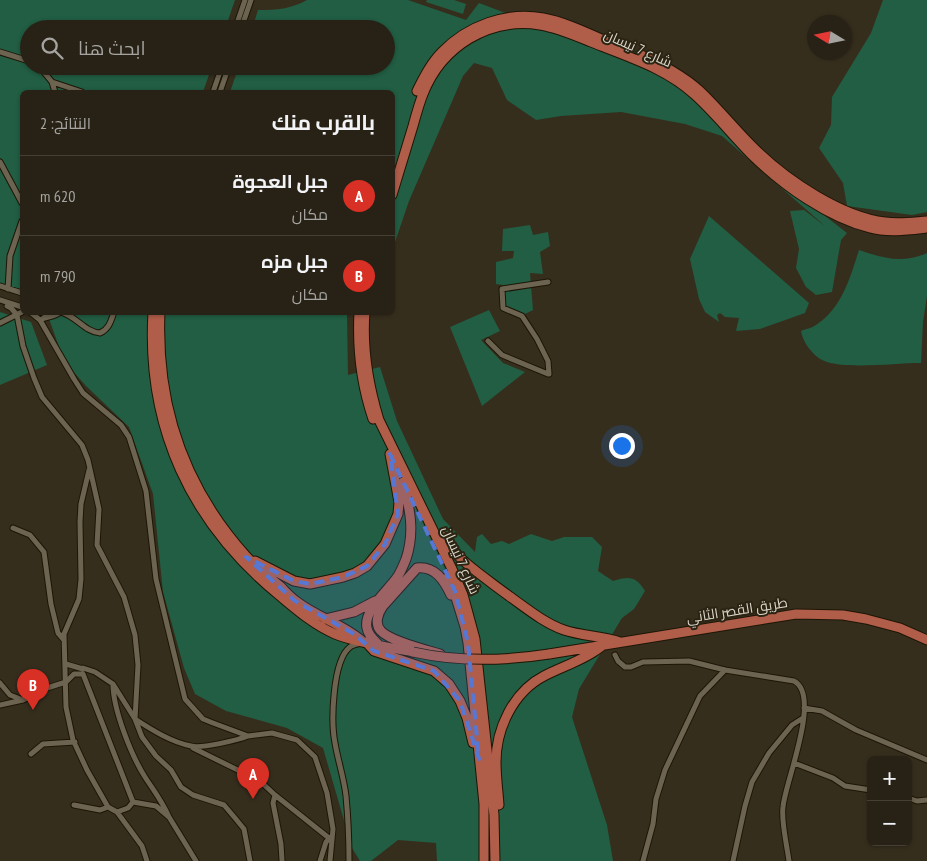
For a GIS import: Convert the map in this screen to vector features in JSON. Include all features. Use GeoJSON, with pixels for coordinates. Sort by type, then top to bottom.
{"type":"FeatureCollection","features":[{"type":"Feature","properties":{"kind":"main road","name":"شارع 7 نيسان"},"geometry":{"type":"LineString","coordinates":[[395,164],[417,92],[427,71],[441,53],[467,32],[488,22],[506,18],[542,18],[562,24],[665,66],[698,89],[757,151],[777,169],[838,207],[866,218],[885,222],[910,223],[927,221]]}},
{"type":"Feature","properties":{"kind":"main road","name":"شارع 7 نيسان"},"geometry":{"type":"LineString","coordinates":[[395,185],[423,94],[441,63],[456,47],[470,37],[490,28],[522,23],[561,30],[645,63],[662,72],[694,94],[753,156],[774,174],[798,192],[839,217],[871,228],[910,230],[927,228]]}},
{"type":"Feature","properties":{"kind":"main road"},"geometry":{"type":"LineString","coordinates":[[154,315],[165,396],[174,435],[192,477],[208,506],[229,536],[246,557],[296,601],[348,631],[365,642],[374,651],[434,671],[449,684],[460,701],[467,718],[479,759]]}},
{"type":"Feature","properties":{"kind":"main road"},"geometry":{"type":"LineString","coordinates":[[154,315],[154,366],[161,413],[172,448],[204,516],[241,561],[257,577],[310,620],[336,634],[365,642],[415,649]]}},
{"type":"Feature","properties":{"kind":"main road","name":"شارع 7 نيسان"},"geometry":{"type":"LineString","coordinates":[[359,315],[359,362],[366,399],[374,423],[448,573],[465,627],[484,804],[484,861]]}},
{"type":"Feature","properties":{"kind":"main road","name":"شارع 7 نيسان"},"geometry":{"type":"LineString","coordinates":[[365,315],[365,362],[379,420],[452,569],[463,595],[475,639],[494,815],[495,857]]}},
{"type":"Feature","properties":{"kind":"main road"},"geometry":{"type":"LineString","coordinates":[[246,557],[294,581],[310,584],[343,577],[367,566],[385,544],[393,530],[398,514],[399,502],[390,454]]}},
{"type":"Feature","properties":{"kind":"main road"},"geometry":{"type":"LineString","coordinates":[[378,644],[370,636],[367,620],[374,606],[398,576],[406,560],[409,546],[411,514],[403,482]]}},
{"type":"Feature","properties":{"kind":"main road"},"geometry":{"type":"LineString","coordinates":[[424,515],[432,521],[458,557],[533,613],[563,630],[590,637],[606,637],[622,643]]}},
{"type":"Feature","properties":{"kind":"main road"},"geometry":{"type":"LineString","coordinates":[[415,649],[380,631],[377,622],[378,613],[382,606],[417,568],[431,569],[442,579],[452,597],[456,612],[465,627]]}},
{"type":"Feature","properties":{"kind":"main road"},"geometry":{"type":"LineString","coordinates":[[325,619],[354,612],[380,598]]}},
{"type":"Feature","properties":{"kind":"main road","name":"طريق القصر الثاني"},"geometry":{"type":"LineString","coordinates":[[415,649],[458,660],[524,658],[796,614],[820,614],[866,619],[900,628],[927,640]]}},
{"type":"Feature","properties":{"kind":"main road"},"geometry":{"type":"LineString","coordinates":[[495,857],[500,808],[496,761],[498,741],[506,717],[519,695],[541,677],[590,656],[602,646]]}},
{"type":"Feature","properties":{"kind":"street"},"geometry":{"type":"LineString","coordinates":[[238,20],[245,0]]}},
{"type":"Feature","properties":{"kind":"street"},"geometry":{"type":"LineString","coordinates":[[245,20],[251,0]]}},
{"type":"Feature","properties":{"kind":"street"},"geometry":{"type":"LineString","coordinates":[[0,52],[20,58]]}},
{"type":"Feature","properties":{"kind":"street"},"geometry":{"type":"LineString","coordinates":[[46,75],[52,82],[54,90]]}},
{"type":"Feature","properties":{"kind":"street"},"geometry":{"type":"LineString","coordinates":[[215,90],[219,75]]}},
{"type":"Feature","properties":{"kind":"street"},"geometry":{"type":"LineString","coordinates":[[221,90],[226,75]]}},
{"type":"Feature","properties":{"kind":"street"},"geometry":{"type":"LineString","coordinates":[[52,82],[76,90]]}},
{"type":"Feature","properties":{"kind":"street"},"geometry":{"type":"LineString","coordinates":[[0,162],[20,199]]}},
{"type":"Feature","properties":{"kind":"street"},"geometry":{"type":"LineString","coordinates":[[8,289],[10,256],[20,227]]}},
{"type":"Feature","properties":{"kind":"street"},"geometry":{"type":"LineString","coordinates":[[488,342],[502,355],[549,374],[548,361],[537,339],[522,316],[503,308],[502,300],[502,289],[548,282]]}},
{"type":"Feature","properties":{"kind":"street"},"geometry":{"type":"LineString","coordinates":[[0,286],[20,292]]}},
{"type":"Feature","properties":{"kind":"street"},"geometry":{"type":"LineString","coordinates":[[0,300],[20,306]]}},
{"type":"Feature","properties":{"kind":"street"},"geometry":{"type":"LineString","coordinates":[[7,306],[20,314]]}},
{"type":"Feature","properties":{"kind":"street"},"geometry":{"type":"LineString","coordinates":[[0,323],[20,314]]}},
{"type":"Feature","properties":{"kind":"street"},"geometry":{"type":"LineString","coordinates":[[20,315],[23,346],[38,389],[46,403],[82,444],[88,460],[99,509],[97,545],[124,596],[135,635],[138,665],[135,719]]}},
{"type":"Feature","properties":{"kind":"street"},"geometry":{"type":"LineString","coordinates":[[34,315],[40,320],[78,386],[121,425],[133,447],[144,482],[148,503],[156,579],[185,699],[203,718],[248,736]]}},
{"type":"Feature","properties":{"kind":"street"},"geometry":{"type":"LineString","coordinates":[[40,320],[53,315]]}},
{"type":"Feature","properties":{"kind":"street"},"geometry":{"type":"LineString","coordinates":[[61,315],[75,319],[88,329],[100,333],[109,325],[113,315]]}},
{"type":"Feature","properties":{"kind":"street"},"geometry":{"type":"LineString","coordinates":[[89,470],[81,504],[80,599],[64,634],[66,707],[75,742],[87,770],[108,807],[118,812],[142,846],[147,861]]}},
{"type":"Feature","properties":{"kind":"street"},"geometry":{"type":"LineString","coordinates":[[13,528],[30,535],[44,552],[51,604],[58,633],[64,640]]}},
{"type":"Feature","properties":{"kind":"street"},"geometry":{"type":"LineString","coordinates":[[349,861],[346,796],[335,742],[332,704],[338,671],[344,656],[350,647],[365,642]]}},
{"type":"Feature","properties":{"kind":"street"},"geometry":{"type":"LineString","coordinates":[[614,655],[618,662],[626,667],[643,662],[675,661],[700,663],[725,670],[797,683],[802,691],[804,708],[801,738],[782,810],[790,861]]}},
{"type":"Feature","properties":{"kind":"street"},"geometry":{"type":"LineString","coordinates":[[66,664],[83,671],[94,672],[113,684],[135,719],[142,737],[156,756],[171,770],[181,787],[193,795],[224,806],[244,829],[250,861]]}},
{"type":"Feature","properties":{"kind":"street"},"geometry":{"type":"LineString","coordinates":[[643,861],[653,824],[656,799],[665,770],[700,696],[725,670]]}},
{"type":"Feature","properties":{"kind":"street"},"geometry":{"type":"LineString","coordinates":[[0,704],[23,700],[47,688],[66,682],[74,674],[83,671]]}},
{"type":"Feature","properties":{"kind":"street"},"geometry":{"type":"LineString","coordinates":[[83,671],[133,802]]}},
{"type":"Feature","properties":{"kind":"street"},"geometry":{"type":"LineString","coordinates":[[0,683],[10,695],[23,700]]}},
{"type":"Feature","properties":{"kind":"street"},"geometry":{"type":"LineString","coordinates":[[113,684],[113,698],[131,751],[144,776],[163,802],[169,817],[196,861]]}},
{"type":"Feature","properties":{"kind":"street"},"geometry":{"type":"LineString","coordinates":[[804,708],[822,711],[856,730],[927,760]]}},
{"type":"Feature","properties":{"kind":"street"},"geometry":{"type":"LineString","coordinates":[[733,861],[746,798],[752,782],[769,754],[792,725],[803,718]]}},
{"type":"Feature","properties":{"kind":"street"},"geometry":{"type":"LineString","coordinates":[[135,719],[170,739],[192,747],[260,781],[275,795],[331,837]]}},
{"type":"Feature","properties":{"kind":"street"},"geometry":{"type":"LineString","coordinates":[[192,747],[235,741],[248,736],[272,733],[298,740],[315,757],[327,792],[333,829],[330,861]]}},
{"type":"Feature","properties":{"kind":"street"},"geometry":{"type":"LineString","coordinates":[[31,754],[43,744],[75,742]]}},
{"type":"Feature","properties":{"kind":"street"},"geometry":{"type":"LineString","coordinates":[[794,763],[833,778],[845,786],[867,789]]}},
{"type":"Feature","properties":{"kind":"street"},"geometry":{"type":"LineString","coordinates":[[275,795],[273,803],[281,844],[282,861]]}},
{"type":"Feature","properties":{"kind":"street"},"geometry":{"type":"LineString","coordinates":[[912,799],[927,800]]}},
{"type":"Feature","properties":{"kind":"street"},"geometry":{"type":"LineString","coordinates":[[118,812],[128,808],[133,802]]}},
{"type":"Feature","properties":{"kind":"street"},"geometry":{"type":"LineString","coordinates":[[133,802],[156,806],[169,817]]}},
{"type":"Feature","properties":{"kind":"street"},"geometry":{"type":"LineString","coordinates":[[74,805],[100,810],[108,807]]}},
{"type":"Feature","properties":{"kind":"street"},"geometry":{"type":"LineString","coordinates":[[320,861],[326,842],[331,837]]}},
{"type":"Feature","properties":{"kind":"highlighted area"},"geometry":{"type":"Polygon","coordinates":[[[390,454],[455,591],[468,643],[479,759],[460,701],[434,671],[374,651],[354,634],[295,601],[246,557],[294,581],[310,584],[343,577],[367,566],[385,544],[398,514],[390,454]]]}},
{"type":"Feature","properties":{"kind":"green space"},"geometry":{"type":"Polygon","coordinates":[[[0,0],[235,0],[228,20],[20,20],[20,75],[209,75],[204,90],[20,90],[20,292],[0,286],[0,0]]]}},
{"type":"Feature","properties":{"kind":"green space"},"geometry":{"type":"Polygon","coordinates":[[[307,0],[408,0],[466,20],[479,3],[664,76],[722,124],[811,205],[847,233],[841,240],[832,292],[816,295],[806,287],[796,268],[799,249],[790,211],[804,210],[825,226],[722,136],[685,124],[621,112],[561,116],[536,120],[507,100],[492,68],[474,63],[463,76],[409,201],[395,242],[395,90],[231,90],[236,75],[395,75],[395,20],[255,20],[258,10],[271,10],[295,5],[307,0]]]}},
{"type":"Feature","properties":{"kind":"green space"},"geometry":{"type":"Polygon","coordinates":[[[427,0],[454,0],[466,4],[463,14],[426,2],[427,0]]]}},
{"type":"Feature","properties":{"kind":"green space"},"geometry":{"type":"Polygon","coordinates":[[[883,0],[927,0],[927,212],[912,215],[847,206],[843,183],[819,148],[831,125],[832,97],[871,33],[883,0]]]}},
{"type":"Feature","properties":{"kind":"green space"},"geometry":{"type":"Polygon","coordinates":[[[709,216],[809,303],[805,313],[760,329],[736,331],[739,318],[725,317],[720,313],[717,315],[719,322],[705,312],[699,299],[690,259],[709,216]]]}},
{"type":"Feature","properties":{"kind":"green space"},"geometry":{"type":"Polygon","coordinates":[[[530,225],[533,235],[548,232],[550,246],[540,252],[543,274],[530,273],[533,310],[523,315],[505,305],[503,285],[496,284],[496,262],[513,258],[514,251],[502,251],[503,229],[530,225]]]}},
{"type":"Feature","properties":{"kind":"green space"},"geometry":{"type":"Polygon","coordinates":[[[859,250],[893,259],[909,258],[927,253],[927,296],[923,322],[921,363],[836,364],[818,357],[810,350],[804,340],[801,331],[814,326],[825,318],[839,301],[859,250]]]}},
{"type":"Feature","properties":{"kind":"green space"},"geometry":{"type":"Polygon","coordinates":[[[489,310],[500,331],[481,340],[503,363],[525,372],[482,406],[450,327],[489,310]]]}},
{"type":"Feature","properties":{"kind":"green space"},"geometry":{"type":"Polygon","coordinates":[[[0,312],[31,322],[47,365],[0,385],[0,312]]]}},
{"type":"Feature","properties":{"kind":"green space"},"geometry":{"type":"Polygon","coordinates":[[[48,315],[347,315],[348,375],[380,367],[397,421],[443,519],[475,552],[477,537],[482,534],[491,544],[502,541],[509,544],[531,534],[552,541],[564,537],[592,537],[602,547],[598,571],[613,581],[623,578],[635,580],[645,591],[634,609],[622,618],[579,689],[572,717],[607,825],[613,861],[437,861],[436,843],[398,840],[371,861],[360,861],[352,848],[323,748],[287,728],[226,711],[195,694],[184,668],[163,592],[153,494],[129,427],[86,386],[64,361],[48,315]]]}},
{"type":"Feature","properties":{"kind":"place","name":"جبل مزه"},"geometry":{"type":"Point","coordinates":[33,710]}},
{"type":"Feature","properties":{"kind":"place","name":"جبل العجوة"},"geometry":{"type":"Point","coordinates":[253,799]}}]}
